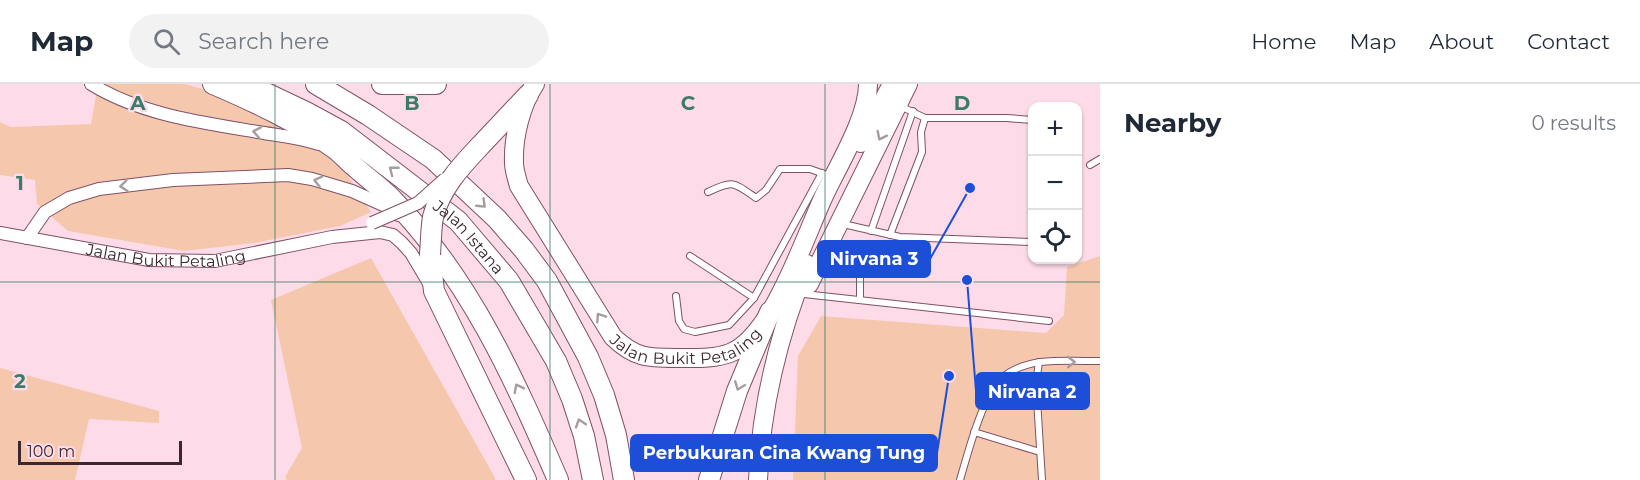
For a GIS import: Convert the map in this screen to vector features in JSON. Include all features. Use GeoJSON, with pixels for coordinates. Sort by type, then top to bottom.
{"type":"FeatureCollection","features":[{"type":"Feature","properties":{"kind":"main road"},"geometry":{"type":"LineString","coordinates":[[213,84],[271,109],[334,148],[391,198],[459,281],[522,396],[558,480]]}},
{"type":"Feature","properties":{"kind":"main road","name":"Jalan Istana"},"geometry":{"type":"LineString","coordinates":[[239,84],[268,94],[340,131],[458,221],[508,281],[556,361],[584,436],[593,480]]}},
{"type":"Feature","properties":{"kind":"main road","name":"Jalan Istana"},"geometry":{"type":"LineString","coordinates":[[316,84],[368,115],[433,159],[497,219],[524,250],[547,281],[588,357],[604,395],[616,435],[624,480]]}},
{"type":"Feature","properties":{"kind":"main road"},"geometry":{"type":"LineString","coordinates":[[382,84],[436,84]]}},
{"type":"Feature","properties":{"kind":"main road","name":"Jalan Bukit Petaling"},"geometry":{"type":"LineString","coordinates":[[531,89],[515,140],[513,165],[519,186],[613,337],[626,349],[643,356],[661,358],[713,357],[730,353],[756,334],[780,294],[827,175],[858,126],[868,94],[868,84]]}},
{"type":"Feature","properties":{"kind":"main road"},"geometry":{"type":"LineString","coordinates":[[758,480],[768,385],[790,307],[832,220],[892,84]]}},
{"type":"Feature","properties":{"kind":"main road"},"geometry":{"type":"LineString","coordinates":[[780,294],[832,220],[905,108],[908,84]]}},
{"type":"Feature","properties":{"kind":"main road"},"geometry":{"type":"LineString","coordinates":[[523,476],[434,291],[428,245],[433,218],[441,195],[461,166],[531,89]]}},
{"type":"Feature","properties":{"kind":"main road"},"geometry":{"type":"LineString","coordinates":[[768,385],[804,294],[821,258],[832,220]]}},
{"type":"Feature","properties":{"kind":"main road"},"geometry":{"type":"LineString","coordinates":[[709,480],[737,391],[770,312]]}},
{"type":"Feature","properties":{"kind":"street"},"geometry":{"type":"LineString","coordinates":[[91,84],[134,104],[164,114],[310,141],[334,148]]}},
{"type":"Feature","properties":{"kind":"street","name":"Jalan Bukit Petaling"},"geometry":{"type":"LineString","coordinates":[[332,237],[418,203],[461,166]]}},
{"type":"Feature","properties":{"kind":"street"},"geometry":{"type":"LineString","coordinates":[[27,238],[45,212],[69,198],[99,189],[173,180],[288,175],[352,191],[390,208],[428,245]]}},
{"type":"Feature","properties":{"kind":"street","name":"Jalan Bukit Petaling"},"geometry":{"type":"LineString","coordinates":[[0,233],[149,260],[215,261],[332,237],[380,232],[393,236],[411,253],[434,291]]}},
{"type":"Feature","properties":{"kind":"lane"},"geometry":{"type":"LineString","coordinates":[[871,231],[905,108],[925,118],[1028,120]]}},
{"type":"Feature","properties":{"kind":"lane"},"geometry":{"type":"LineString","coordinates":[[890,235],[922,152],[921,132],[925,118]]}},
{"type":"Feature","properties":{"kind":"lane"},"geometry":{"type":"LineString","coordinates":[[1090,165],[1100,159]]}},
{"type":"Feature","properties":{"kind":"lane"},"geometry":{"type":"LineString","coordinates":[[676,296],[679,321],[684,329],[695,332],[729,325],[754,298],[827,175],[810,169],[780,169],[766,190],[756,198],[738,185],[728,183],[708,192]]}},
{"type":"Feature","properties":{"kind":"lane"},"geometry":{"type":"LineString","coordinates":[[832,220],[900,237],[1028,242]]}},
{"type":"Feature","properties":{"kind":"lane"},"geometry":{"type":"LineString","coordinates":[[690,255],[754,298]]}},
{"type":"Feature","properties":{"kind":"lane"},"geometry":{"type":"LineString","coordinates":[[821,258],[860,267],[860,300]]}},
{"type":"Feature","properties":{"kind":"lane"},"geometry":{"type":"LineString","coordinates":[[804,294],[1048,321]]}},
{"type":"Feature","properties":{"kind":"lane"},"geometry":{"type":"LineString","coordinates":[[960,480],[974,432],[999,379],[1021,367],[1040,362],[1100,361]]}},
{"type":"Feature","properties":{"kind":"lane"},"geometry":{"type":"LineString","coordinates":[[1040,362],[1036,383],[1042,480]]}},
{"type":"Feature","properties":{"kind":"lane"},"geometry":{"type":"LineString","coordinates":[[974,432],[1040,452]]}},
{"type":"Feature","properties":{"kind":"shaded area"},"geometry":{"type":"Polygon","coordinates":[[[98,84],[185,84],[250,107],[341,164],[371,212],[340,226],[254,243],[184,251],[68,231],[37,204],[35,180],[0,175],[0,122],[11,127],[91,124],[98,84]]]}},
{"type":"Feature","properties":{"kind":"shaded area"},"geometry":{"type":"Polygon","coordinates":[[[1100,256],[1100,480],[793,480],[798,356],[821,316],[1046,333],[1064,315],[1067,267],[1082,264],[1082,262],[1100,256]]]}},
{"type":"Feature","properties":{"kind":"shaded area"},"geometry":{"type":"Polygon","coordinates":[[[371,258],[495,480],[287,480],[285,477],[302,448],[271,300],[371,258]]]}},
{"type":"Feature","properties":{"kind":"shaded area"},"geometry":{"type":"Polygon","coordinates":[[[0,368],[159,411],[159,423],[89,419],[75,480],[0,480],[0,368]]]}},
{"type":"Feature","properties":{"kind":"place","name":"Nirvana 3"},"geometry":{"type":"Point","coordinates":[970,188]}},
{"type":"Feature","properties":{"kind":"place","name":"Nirvana 2"},"geometry":{"type":"Point","coordinates":[967,280]}},
{"type":"Feature","properties":{"kind":"place","name":"Perbukuran Cina Kwang Tung"},"geometry":{"type":"Point","coordinates":[949,376]}}]}
